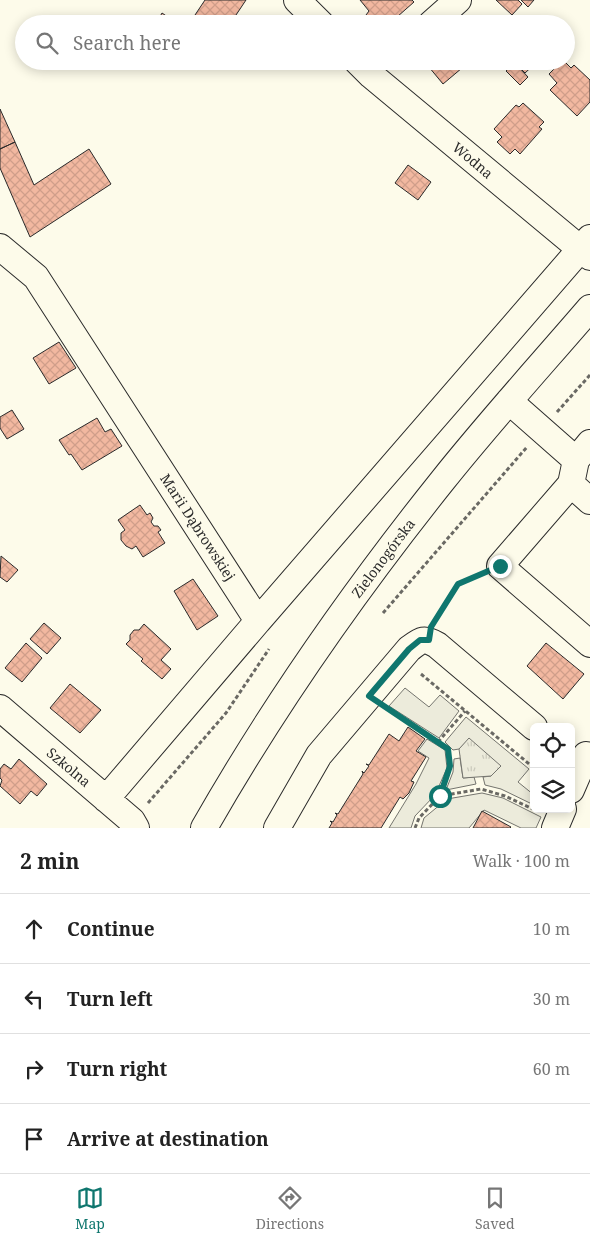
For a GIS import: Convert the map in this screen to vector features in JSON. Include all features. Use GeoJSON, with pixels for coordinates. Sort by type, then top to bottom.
{"type":"FeatureCollection","features":[{"type":"Feature","properties":{"kind":"street"},"geometry":{"type":"LineString","coordinates":[[298,0],[312,15]]}},
{"type":"Feature","properties":{"kind":"street"},"geometry":{"type":"LineString","coordinates":[[440,15],[458,0]]}},
{"type":"Feature","properties":{"kind":"street","name":"Wodna"},"geometry":{"type":"LineString","coordinates":[[377,70],[587,248]]}},
{"type":"Feature","properties":{"kind":"street"},"geometry":{"type":"LineString","coordinates":[[106,799],[258,621],[587,248]]}},
{"type":"Feature","properties":{"kind":"street","name":"Marii Dąbrowskiej"},"geometry":{"type":"LineString","coordinates":[[6,261],[36,276],[258,621]]}},
{"type":"Feature","properties":{"kind":"street","name":"Zielonogórska"},"geometry":{"type":"LineString","coordinates":[[204,828],[294,680],[354,595],[444,479],[590,308]]}},
{"type":"Feature","properties":{"kind":"street"},"geometry":{"type":"LineString","coordinates":[[510,401],[542,430],[582,472],[500,566],[590,644]]}},
{"type":"Feature","properties":{"kind":"street"},"geometry":{"type":"LineString","coordinates":[[276,828],[319,755],[409,649],[420,640],[429,640],[437,645],[530,724]]}},
{"type":"Feature","properties":{"kind":"street","name":"Szkolna"},"geometry":{"type":"LineString","coordinates":[[0,708],[134,824]]}},
{"type":"Feature","properties":{"kind":"street"},"geometry":{"type":"LineString","coordinates":[[575,777],[582,754]]}},
{"type":"Feature","properties":{"kind":"path"},"geometry":{"type":"LineString","coordinates":[[383,613],[590,375]]}},
{"type":"Feature","properties":{"kind":"path"},"geometry":{"type":"LineString","coordinates":[[429,640],[431,627],[458,584],[500,566]]}},
{"type":"Feature","properties":{"kind":"path"},"geometry":{"type":"LineString","coordinates":[[134,824],[226,712],[273,643]]}},
{"type":"Feature","properties":{"kind":"path"},"geometry":{"type":"LineString","coordinates":[[416,671],[530,765]]}},
{"type":"Feature","properties":{"kind":"path"},"geometry":{"type":"LineString","coordinates":[[369,696],[448,749],[450,766],[440,796],[419,818],[416,828]]}},
{"type":"Feature","properties":{"kind":"path"},"geometry":{"type":"LineString","coordinates":[[438,742],[465,711]]}},
{"type":"Feature","properties":{"kind":"path"},"geometry":{"type":"LineString","coordinates":[[440,796],[481,789],[505,796],[559,819]]}},
{"type":"Feature","properties":{"kind":"green space"},"geometry":{"type":"Polygon","coordinates":[[[405,688],[429,707],[440,695],[459,711],[439,738],[389,706],[405,688]]]}},
{"type":"Feature","properties":{"kind":"green space"},"geometry":{"type":"Polygon","coordinates":[[[466,717],[529,769],[518,782],[530,792],[530,803],[501,789],[485,785],[483,777],[491,776],[469,739],[459,749],[453,750],[445,742],[466,717]]]}},
{"type":"Feature","properties":{"kind":"green space"},"geometry":{"type":"Polygon","coordinates":[[[469,738],[501,766],[491,776],[463,778],[459,749],[469,738]]]}},
{"type":"Feature","properties":{"kind":"green space"},"geometry":{"type":"Polygon","coordinates":[[[427,739],[445,750],[447,768],[435,795],[415,816],[411,828],[389,828],[416,784],[429,758],[418,751],[427,739]]]}},
{"type":"Feature","properties":{"kind":"green space"},"geometry":{"type":"Polygon","coordinates":[[[460,758],[463,778],[474,777],[476,784],[446,790],[453,772],[454,759],[460,758]]]}},
{"type":"Feature","properties":{"kind":"green space"},"geometry":{"type":"Polygon","coordinates":[[[482,793],[503,798],[541,817],[536,828],[521,828],[484,810],[469,828],[421,828],[424,818],[447,799],[482,793]]]}},
{"type":"Feature","properties":{"kind":"building"},"geometry":{"type":"Polygon","coordinates":[[[205,0],[246,0],[236,15],[195,15],[205,0]]]}},
{"type":"Feature","properties":{"kind":"building"},"geometry":{"type":"Polygon","coordinates":[[[360,0],[412,0],[414,2],[399,15],[366,15],[369,11],[360,0]]]}},
{"type":"Feature","properties":{"kind":"building"},"geometry":{"type":"Polygon","coordinates":[[[496,0],[518,0],[522,4],[512,15],[496,0]]]}},
{"type":"Feature","properties":{"kind":"building"},"geometry":{"type":"Polygon","coordinates":[[[521,0],[534,0],[528,7],[521,0]]]}},
{"type":"Feature","properties":{"kind":"building"},"geometry":{"type":"Polygon","coordinates":[[[575,66],[590,80],[590,102],[577,116],[550,90],[557,83],[549,74],[553,70],[575,70],[575,66]]]}},
{"type":"Feature","properties":{"kind":"building"},"geometry":{"type":"Polygon","coordinates":[[[431,70],[460,70],[443,84],[431,70]]]}},
{"type":"Feature","properties":{"kind":"building"},"geometry":{"type":"Polygon","coordinates":[[[522,70],[528,77],[520,85],[506,71],[522,70]]]}},
{"type":"Feature","properties":{"kind":"building"},"geometry":{"type":"Polygon","coordinates":[[[523,103],[544,122],[539,127],[542,129],[520,154],[515,149],[510,154],[497,142],[502,137],[494,129],[516,105],[519,107],[523,103]]]}},
{"type":"Feature","properties":{"kind":"building"},"geometry":{"type":"Polygon","coordinates":[[[0,109],[15,142],[0,149],[0,109]]]}},
{"type":"Feature","properties":{"kind":"building"},"geometry":{"type":"Polygon","coordinates":[[[15,142],[34,185],[89,149],[111,184],[30,237],[0,168],[0,149],[15,142]]]}},
{"type":"Feature","properties":{"kind":"building"},"geometry":{"type":"Polygon","coordinates":[[[408,165],[431,182],[418,200],[395,183],[408,165]]]}},
{"type":"Feature","properties":{"kind":"building"},"geometry":{"type":"Polygon","coordinates":[[[59,342],[76,368],[49,384],[33,358],[59,342]]]}},
{"type":"Feature","properties":{"kind":"building"},"geometry":{"type":"Polygon","coordinates":[[[12,410],[24,429],[7,439],[0,428],[0,417],[12,410]]]}},
{"type":"Feature","properties":{"kind":"building"},"geometry":{"type":"Polygon","coordinates":[[[97,418],[105,432],[111,429],[122,446],[82,470],[59,440],[97,418]]]}},
{"type":"Feature","properties":{"kind":"building"},"geometry":{"type":"Polygon","coordinates":[[[140,505],[147,515],[150,513],[153,518],[151,522],[161,530],[158,532],[165,543],[143,557],[136,546],[132,549],[121,540],[121,533],[125,530],[118,520],[140,505]]]}},
{"type":"Feature","properties":{"kind":"building"},"geometry":{"type":"Polygon","coordinates":[[[1,556],[18,570],[7,582],[0,577],[1,556]]]}},
{"type":"Feature","properties":{"kind":"building"},"geometry":{"type":"Polygon","coordinates":[[[193,579],[218,616],[197,630],[174,591],[193,579]]]}},
{"type":"Feature","properties":{"kind":"building"},"geometry":{"type":"Polygon","coordinates":[[[44,623],[61,638],[47,654],[30,639],[44,623]]]}},
{"type":"Feature","properties":{"kind":"building"},"geometry":{"type":"Polygon","coordinates":[[[144,624],[171,649],[161,660],[171,669],[162,679],[141,661],[143,659],[126,644],[134,630],[139,630],[144,624]]]}},
{"type":"Feature","properties":{"kind":"building"},"geometry":{"type":"Polygon","coordinates":[[[26,643],[42,658],[22,682],[5,668],[26,643]]]}},
{"type":"Feature","properties":{"kind":"building"},"geometry":{"type":"Polygon","coordinates":[[[546,643],[584,674],[563,699],[527,666],[546,643]]]}},
{"type":"Feature","properties":{"kind":"building"},"geometry":{"type":"Polygon","coordinates":[[[70,684],[101,710],[80,733],[50,708],[70,684]]]}},
{"type":"Feature","properties":{"kind":"building"},"geometry":{"type":"Polygon","coordinates":[[[408,727],[425,739],[416,751],[426,757],[411,781],[414,782],[409,793],[403,799],[400,797],[381,828],[329,828],[332,823],[330,821],[333,822],[337,815],[335,813],[338,814],[363,774],[362,771],[364,773],[369,766],[366,764],[369,765],[389,734],[399,741],[408,727]]]}},
{"type":"Feature","properties":{"kind":"building"},"geometry":{"type":"Polygon","coordinates":[[[19,759],[47,784],[37,796],[31,791],[20,804],[0,786],[2,780],[0,778],[0,769],[4,764],[11,769],[19,759]]]}},
{"type":"Feature","properties":{"kind":"building"},"geometry":{"type":"Polygon","coordinates":[[[482,811],[511,827],[473,828],[482,811]]]}},
{"type":"Feature","properties":{"kind":"route"},"geometry":{"type":"LineString","coordinates":[[440,796],[450,766],[448,749],[369,696],[409,649],[420,640],[429,640],[431,627],[458,584],[500,566]]}}]}
